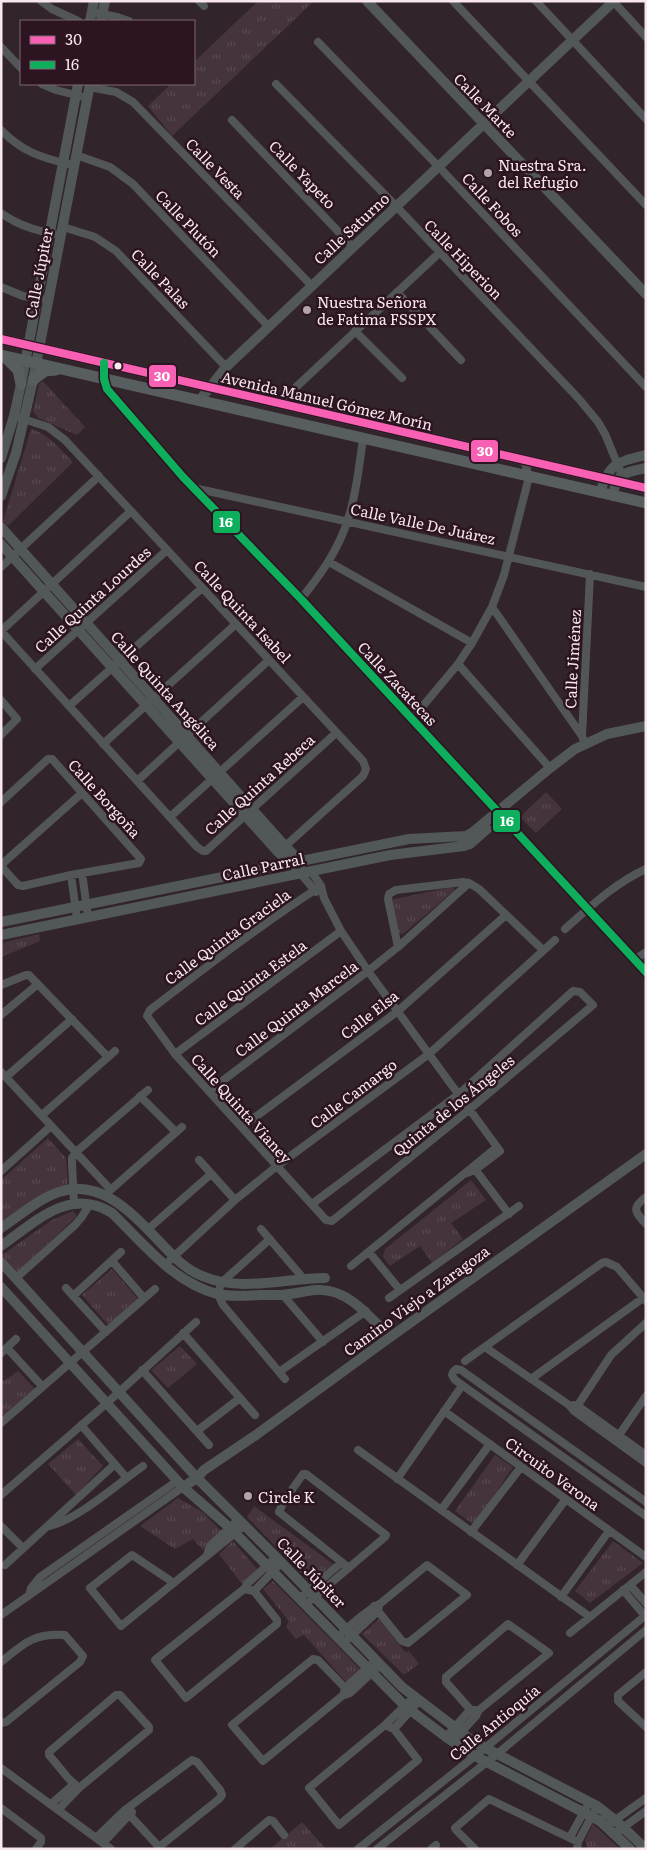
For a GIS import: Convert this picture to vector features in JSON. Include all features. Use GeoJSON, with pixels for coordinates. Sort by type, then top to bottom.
{"type":"FeatureCollection","features":[{"type":"Feature","properties":{"kind":"main road","name":"Avenida Manuel Gómez Morín"},"geometry":{"type":"LineString","coordinates":[[1,339],[646,488]]}},
{"type":"Feature","properties":{"kind":"main road","name":"Avenida Manuel Gómez Morín"},"geometry":{"type":"LineString","coordinates":[[2,355],[646,503]]}},
{"type":"Feature","properties":{"kind":"main road"},"geometry":{"type":"LineString","coordinates":[[2,355],[18,370],[21,384]]}},
{"type":"Feature","properties":{"kind":"main road"},"geometry":{"type":"LineString","coordinates":[[33,380],[45,371],[60,369]]}},
{"type":"Feature","properties":{"kind":"street"},"geometry":{"type":"LineString","coordinates":[[41,1],[52,10],[76,20]]}},
{"type":"Feature","properties":{"kind":"street"},"geometry":{"type":"LineString","coordinates":[[105,1],[96,14],[124,20]]}},
{"type":"Feature","properties":{"kind":"street","name":"Calle Marte"},"geometry":{"type":"LineString","coordinates":[[367,1],[646,294]]}},
{"type":"Feature","properties":{"kind":"street"},"geometry":{"type":"LineString","coordinates":[[453,1],[646,205]]}},
{"type":"Feature","properties":{"kind":"street"},"geometry":{"type":"LineString","coordinates":[[536,1],[646,119]]}},
{"type":"Feature","properties":{"kind":"street"},"geometry":{"type":"LineString","coordinates":[[613,1],[646,36]]}},
{"type":"Feature","properties":{"kind":"street","name":"Calle Saturno"},"geometry":{"type":"LineString","coordinates":[[199,401],[226,367],[613,1]]}},
{"type":"Feature","properties":{"kind":"street","name":"Calle Fobos"},"geometry":{"type":"LineString","coordinates":[[318,42],[439,167],[646,387]]}},
{"type":"Feature","properties":{"kind":"street"},"geometry":{"type":"LineString","coordinates":[[1,47],[20,67]]}},
{"type":"Feature","properties":{"kind":"street","name":"Calle Hiperion"},"geometry":{"type":"LineString","coordinates":[[276,84],[396,206],[579,399],[598,422],[617,464],[617,480]]}},
{"type":"Feature","properties":{"kind":"street"},"geometry":{"type":"LineString","coordinates":[[45,85],[75,96],[87,98]]}},
{"type":"Feature","properties":{"kind":"street","name":"Calle Júpiter"},"geometry":{"type":"LineString","coordinates":[[34,347],[36,298],[78,85]]}},
{"type":"Feature","properties":{"kind":"street","name":"Calle Júpiter"},"geometry":{"type":"LineString","coordinates":[[1,496],[16,453],[21,384],[31,362],[48,299],[89,85]]}},
{"type":"Feature","properties":{"kind":"street","name":"Calle Vesta"},"geometry":{"type":"LineString","coordinates":[[89,85],[116,92],[132,102],[312,286]]}},
{"type":"Feature","properties":{"kind":"street","name":"Calle Yapeto"},"geometry":{"type":"LineString","coordinates":[[232,120],[353,247]]}},
{"type":"Feature","properties":{"kind":"street","name":"Calle Plutón"},"geometry":{"type":"LineString","coordinates":[[1,130],[16,145],[41,158],[61,163],[76,160],[110,168],[133,184],[269,327]]}},
{"type":"Feature","properties":{"kind":"street","name":"Calle Palas"},"geometry":{"type":"LineString","coordinates":[[1,213],[19,225],[48,233],[62,231],[94,237],[116,251],[226,367]]}},
{"type":"Feature","properties":{"kind":"street"},"geometry":{"type":"LineString","coordinates":[[278,404],[439,253]]}},
{"type":"Feature","properties":{"kind":"street"},"geometry":{"type":"LineString","coordinates":[[1,286],[23,296],[48,299]]}},
{"type":"Feature","properties":{"kind":"street"},"geometry":{"type":"LineString","coordinates":[[397,292],[461,360]]}},
{"type":"Feature","properties":{"kind":"street"},"geometry":{"type":"LineString","coordinates":[[355,331],[402,378]]}},
{"type":"Feature","properties":{"kind":"street","name":"Calle Júpiter"},"geometry":{"type":"LineString","coordinates":[[1,458],[33,380],[31,362]]}},
{"type":"Feature","properties":{"kind":"street"},"geometry":{"type":"LineString","coordinates":[[104,363],[104,379]]}},
{"type":"Feature","properties":{"kind":"street","name":"Calle Zacatecas"},"geometry":{"type":"LineString","coordinates":[[104,379],[110,393],[194,488],[301,599],[646,972]]}},
{"type":"Feature","properties":{"kind":"street","name":"Calle Quinta Isabel"},"geometry":{"type":"LineString","coordinates":[[19,418],[48,427],[76,451],[365,766],[366,770],[363,776],[282,849]]}},
{"type":"Feature","properties":{"kind":"street"},"geometry":{"type":"LineString","coordinates":[[301,599],[329,562],[348,521],[354,501],[363,438]]}},
{"type":"Feature","properties":{"kind":"street"},"geometry":{"type":"LineString","coordinates":[[617,480],[609,470],[617,464],[646,455]]}},
{"type":"Feature","properties":{"kind":"street"},"geometry":{"type":"LineString","coordinates":[[412,719],[458,664],[472,644],[492,607],[504,575],[529,477],[524,460]]}},
{"type":"Feature","properties":{"kind":"street"},"geometry":{"type":"LineString","coordinates":[[600,493],[617,480],[646,468]]}},
{"type":"Feature","properties":{"kind":"street"},"geometry":{"type":"LineString","coordinates":[[1,567],[99,476]]}},
{"type":"Feature","properties":{"kind":"street"},"geometry":{"type":"LineString","coordinates":[[613,496],[617,480]]}},
{"type":"Feature","properties":{"kind":"street","name":"Calle Valle De Juárez"},"geometry":{"type":"LineString","coordinates":[[194,488],[646,587]]}},
{"type":"Feature","properties":{"kind":"street"},"geometry":{"type":"LineString","coordinates":[[131,511],[1,631],[170,817],[303,697]]}},
{"type":"Feature","properties":{"kind":"street","name":"Calle Quinta Angélica"},"geometry":{"type":"LineString","coordinates":[[1,527],[16,553],[282,849],[306,873]]}},
{"type":"Feature","properties":{"kind":"street","name":"Calle Quinta Angélica"},"geometry":{"type":"LineString","coordinates":[[1,544],[16,553]]}},
{"type":"Feature","properties":{"kind":"street","name":"Calle Quinta Lourdes"},"geometry":{"type":"LineString","coordinates":[[35,668],[167,550]]}},
{"type":"Feature","properties":{"kind":"street"},"geometry":{"type":"LineString","coordinates":[[329,562],[472,644]]}},
{"type":"Feature","properties":{"kind":"street","name":"Calle Jiménez"},"geometry":{"type":"LineString","coordinates":[[584,740],[590,574]]}},
{"type":"Feature","properties":{"kind":"street"},"geometry":{"type":"LineString","coordinates":[[70,706],[202,588]]}},
{"type":"Feature","properties":{"kind":"street"},"geometry":{"type":"LineString","coordinates":[[492,607],[584,740]]}},
{"type":"Feature","properties":{"kind":"street"},"geometry":{"type":"LineString","coordinates":[[103,744],[236,624]]}},
{"type":"Feature","properties":{"kind":"street"},"geometry":{"type":"LineString","coordinates":[[137,781],[269,660]]}},
{"type":"Feature","properties":{"kind":"street"},"geometry":{"type":"LineString","coordinates":[[458,664],[550,768]]}},
{"type":"Feature","properties":{"kind":"street"},"geometry":{"type":"LineString","coordinates":[[1,700],[17,719],[1,735]]}},
{"type":"Feature","properties":{"kind":"street","name":"Calle Parral"},"geometry":{"type":"LineString","coordinates":[[1,935],[390,855],[467,845],[478,837],[514,799],[584,740],[646,726]]}},
{"type":"Feature","properties":{"kind":"street","name":"Calle Quinta Rebeca"},"geometry":{"type":"LineString","coordinates":[[170,817],[203,852],[336,733]]}},
{"type":"Feature","properties":{"kind":"street","name":"Calle Borgoña"},"geometry":{"type":"LineString","coordinates":[[1,802],[50,758],[54,760],[141,859],[138,863],[21,886],[1,866]]}},
{"type":"Feature","properties":{"kind":"street"},"geometry":{"type":"LineString","coordinates":[[1,866],[82,793]]}},
{"type":"Feature","properties":{"kind":"street","name":"Calle Parral"},"geometry":{"type":"LineString","coordinates":[[1,922],[409,839],[466,836],[500,813]]}},
{"type":"Feature","properties":{"kind":"street"},"geometry":{"type":"LineString","coordinates":[[565,929],[588,908],[623,882],[646,869]]}},
{"type":"Feature","properties":{"kind":"street"},"geometry":{"type":"LineString","coordinates":[[82,873],[82,918]]}},
{"type":"Feature","properties":{"kind":"street"},"geometry":{"type":"LineString","coordinates":[[306,873],[321,886],[324,898],[342,931],[368,971],[498,1150],[351,1266]]}},
{"type":"Feature","properties":{"kind":"street"},"geometry":{"type":"LineString","coordinates":[[306,873],[314,890],[324,898]]}},
{"type":"Feature","properties":{"kind":"street"},"geometry":{"type":"LineString","coordinates":[[71,875],[81,906]]}},
{"type":"Feature","properties":{"kind":"street"},"geometry":{"type":"LineString","coordinates":[[398,946],[388,899],[392,891],[463,882],[479,889],[542,950]]}},
{"type":"Feature","properties":{"kind":"street","name":"Calle Quinta Marcela"},"geometry":{"type":"LineString","coordinates":[[209,1091],[368,971],[469,883]]}},
{"type":"Feature","properties":{"kind":"street","name":"Calle Quinta Graciela"},"geometry":{"type":"LineString","coordinates":[[150,1010],[272,918],[321,886]]}},
{"type":"Feature","properties":{"kind":"street","name":"Calle Elsa"},"geometry":{"type":"LineString","coordinates":[[242,1127],[398,1011],[506,915]]}},
{"type":"Feature","properties":{"kind":"street","name":"Calle Quinta Estela"},"geometry":{"type":"LineString","coordinates":[[175,1054],[342,931]]}},
{"type":"Feature","properties":{"kind":"street","name":"Calle Camargo"},"geometry":{"type":"LineString","coordinates":[[164,1264],[277,1166],[429,1054],[555,940]]}},
{"type":"Feature","properties":{"kind":"street"},"geometry":{"type":"LineString","coordinates":[[634,960],[646,952]]}},
{"type":"Feature","properties":{"kind":"street"},"geometry":{"type":"LineString","coordinates":[[1,986],[26,974],[30,976],[108,1058]]}},
{"type":"Feature","properties":{"kind":"street"},"geometry":{"type":"LineString","coordinates":[[1,1015],[38,984]]}},
{"type":"Feature","properties":{"kind":"street","name":"Quinta de los Ángeles"},"geometry":{"type":"LineString","coordinates":[[312,1204],[459,1094],[573,991],[580,992],[592,1004],[592,1007],[332,1222],[326,1220]]}},
{"type":"Feature","properties":{"kind":"street","name":"Calle Quinta Vianey"},"geometry":{"type":"LineString","coordinates":[[150,1010],[148,1020],[175,1054],[326,1220]]}},
{"type":"Feature","properties":{"kind":"street"},"geometry":{"type":"LineString","coordinates":[[72,1020],[4,1074],[76,1152],[108,1192],[173,1256],[194,1273],[221,1283],[247,1284],[303,1278],[325,1278]]}},
{"type":"Feature","properties":{"kind":"street"},"geometry":{"type":"LineString","coordinates":[[42,1115],[116,1051]]}},
{"type":"Feature","properties":{"kind":"street"},"geometry":{"type":"LineString","coordinates":[[74,1203],[72,1158],[76,1152],[148,1090]]}},
{"type":"Feature","properties":{"kind":"street"},"geometry":{"type":"LineString","coordinates":[[1,1228],[48,1197],[59,1192],[74,1189],[108,1192],[179,1129],[140,1096]]}},
{"type":"Feature","properties":{"kind":"street"},"geometry":{"type":"LineString","coordinates":[[1,1171],[51,1126]]}},
{"type":"Feature","properties":{"kind":"street","name":"Camino Viejo a Zaragoza"},"geometry":{"type":"LineString","coordinates":[[1,1615],[30,1595],[31,1588],[40,1577],[256,1435],[382,1342],[646,1154]]}},
{"type":"Feature","properties":{"kind":"street"},"geometry":{"type":"LineString","coordinates":[[199,1160],[236,1200]]}},
{"type":"Feature","properties":{"kind":"street"},"geometry":{"type":"LineString","coordinates":[[474,1168],[509,1214]]}},
{"type":"Feature","properties":{"kind":"street"},"geometry":{"type":"LineString","coordinates":[[147,1230],[211,1174]]}},
{"type":"Feature","properties":{"kind":"street"},"geometry":{"type":"LineString","coordinates":[[646,1197],[635,1208],[646,1224]]}},
{"type":"Feature","properties":{"kind":"street"},"geometry":{"type":"LineString","coordinates":[[1,1246],[49,1212],[74,1203],[90,1204],[112,1213],[164,1264],[187,1281],[218,1294],[245,1296],[283,1295],[317,1290],[330,1291],[353,1301],[366,1311],[380,1327]]}},
{"type":"Feature","properties":{"kind":"street"},"geometry":{"type":"LineString","coordinates":[[16,1278],[75,1225],[90,1204]]}},
{"type":"Feature","properties":{"kind":"street"},"geometry":{"type":"LineString","coordinates":[[389,1298],[519,1206]]}},
{"type":"Feature","properties":{"kind":"street"},"geometry":{"type":"LineString","coordinates":[[261,1229],[303,1278]]}},
{"type":"Feature","properties":{"kind":"street"},"geometry":{"type":"LineString","coordinates":[[270,1239],[221,1283],[218,1294],[223,1305],[285,1379]]}},
{"type":"Feature","properties":{"kind":"street"},"geometry":{"type":"LineString","coordinates":[[73,1296],[121,1252]]}},
{"type":"Feature","properties":{"kind":"street"},"geometry":{"type":"LineString","coordinates":[[369,1252],[400,1290]]}},
{"type":"Feature","properties":{"kind":"street"},"geometry":{"type":"LineString","coordinates":[[112,1261],[144,1298]]}},
{"type":"Feature","properties":{"kind":"street","name":"Calle Júpiter"},"geometry":{"type":"LineString","coordinates":[[1,1262],[194,1475],[279,1559],[378,1663],[416,1699],[457,1730],[485,1748],[593,1804],[618,1830],[646,1849]]}},
{"type":"Feature","properties":{"kind":"street"},"geometry":{"type":"LineString","coordinates":[[465,1361],[606,1262],[617,1267],[644,1299],[531,1379]]}},
{"type":"Feature","properties":{"kind":"street","name":"Calle Júpiter"},"geometry":{"type":"LineString","coordinates":[[1,1287],[68,1365],[107,1403],[180,1484],[232,1531],[407,1708],[449,1740],[475,1756],[610,1823]]}},
{"type":"Feature","properties":{"kind":"street"},"geometry":{"type":"LineString","coordinates":[[66,1288],[106,1332]]}},
{"type":"Feature","properties":{"kind":"street"},"geometry":{"type":"LineString","coordinates":[[1,1423],[155,1289]]}},
{"type":"Feature","properties":{"kind":"street"},"geometry":{"type":"LineString","coordinates":[[283,1295],[323,1342]]}},
{"type":"Feature","properties":{"kind":"street"},"geometry":{"type":"LineString","coordinates":[[280,1372],[366,1311]]}},
{"type":"Feature","properties":{"kind":"street"},"geometry":{"type":"LineString","coordinates":[[1,1495],[107,1403],[196,1322]]}},
{"type":"Feature","properties":{"kind":"street"},"geometry":{"type":"LineString","coordinates":[[574,1407],[611,1355],[646,1323]]}},
{"type":"Feature","properties":{"kind":"street"},"geometry":{"type":"LineString","coordinates":[[183,1333],[256,1415]]}},
{"type":"Feature","properties":{"kind":"street"},"geometry":{"type":"LineString","coordinates":[[16,1339],[4,1351],[42,1386]]}},
{"type":"Feature","properties":{"kind":"street"},"geometry":{"type":"LineString","coordinates":[[486,1348],[574,1407],[617,1438],[646,1463]]}},
{"type":"Feature","properties":{"kind":"street"},"geometry":{"type":"LineString","coordinates":[[637,1510],[645,1501],[461,1370],[456,1369],[453,1372],[452,1375],[455,1380],[637,1510],[646,1516]]}},
{"type":"Feature","properties":{"kind":"street"},"geometry":{"type":"LineString","coordinates":[[142,1370],[209,1445]]}},
{"type":"Feature","properties":{"kind":"street"},"geometry":{"type":"LineString","coordinates":[[397,1479],[459,1390]]}},
{"type":"Feature","properties":{"kind":"street"},"geometry":{"type":"LineString","coordinates":[[617,1438],[646,1396]]}},
{"type":"Feature","properties":{"kind":"street"},"geometry":{"type":"LineString","coordinates":[[197,1431],[240,1398]]}},
{"type":"Feature","properties":{"kind":"street","name":"Circuito Verona"},"geometry":{"type":"LineString","coordinates":[[444,1411],[646,1557]]}},
{"type":"Feature","properties":{"kind":"street"},"geometry":{"type":"LineString","coordinates":[[81,1425],[126,1478]]}},
{"type":"Feature","properties":{"kind":"street"},"geometry":{"type":"LineString","coordinates":[[617,1438],[646,1454]]}},
{"type":"Feature","properties":{"kind":"street"},"geometry":{"type":"LineString","coordinates":[[441,1510],[490,1444]]}},
{"type":"Feature","properties":{"kind":"street"},"geometry":{"type":"LineString","coordinates":[[358,1450],[590,1617]]}},
{"type":"Feature","properties":{"kind":"street"},"geometry":{"type":"LineString","coordinates":[[5,1565],[115,1464]]}},
{"type":"Feature","properties":{"kind":"street"},"geometry":{"type":"LineString","coordinates":[[48,1527],[69,1519],[143,1466]]}},
{"type":"Feature","properties":{"kind":"street"},"geometry":{"type":"LineString","coordinates":[[472,1532],[521,1466]]}},
{"type":"Feature","properties":{"kind":"street"},"geometry":{"type":"LineString","coordinates":[[302,1602],[349,1568],[386,1535],[306,1474],[303,1474],[284,1501],[279,1512],[349,1568]]}},
{"type":"Feature","properties":{"kind":"street"},"geometry":{"type":"LineString","coordinates":[[517,1565],[566,1500]]}},
{"type":"Feature","properties":{"kind":"street"},"geometry":{"type":"LineString","coordinates":[[174,1582],[132,1555],[90,1588],[121,1626],[207,1555],[210,1546],[242,1522]]}},
{"type":"Feature","properties":{"kind":"street"},"geometry":{"type":"LineString","coordinates":[[1,1526],[23,1548]]}},
{"type":"Feature","properties":{"kind":"street"},"geometry":{"type":"LineString","coordinates":[[561,1597],[609,1531]]}},
{"type":"Feature","properties":{"kind":"street"},"geometry":{"type":"LineString","coordinates":[[254,1591],[269,1569],[279,1559]]}},
{"type":"Feature","properties":{"kind":"street"},"geometry":{"type":"LineString","coordinates":[[312,1594],[342,1562]]}},
{"type":"Feature","properties":{"kind":"street"},"geometry":{"type":"LineString","coordinates":[[340,1640],[377,1607],[426,1565],[467,1595],[408,1643],[402,1641],[377,1607]]}},
{"type":"Feature","properties":{"kind":"street"},"geometry":{"type":"LineString","coordinates":[[244,1589],[254,1591],[277,1624],[186,1698],[155,1660],[244,1589],[248,1582],[269,1569]]}},
{"type":"Feature","properties":{"kind":"street"},"geometry":{"type":"LineString","coordinates":[[570,1633],[646,1572]]}},
{"type":"Feature","properties":{"kind":"street"},"geometry":{"type":"LineString","coordinates":[[630,1584],[646,1603]]}},
{"type":"Feature","properties":{"kind":"street"},"geometry":{"type":"LineString","coordinates":[[623,1590],[646,1616]]}},
{"type":"Feature","properties":{"kind":"street","name":"Calle Antioquía"},"geometry":{"type":"LineString","coordinates":[[358,1849],[646,1616]]}},
{"type":"Feature","properties":{"kind":"street"},"geometry":{"type":"LineString","coordinates":[[449,1740],[475,1712],[549,1653],[508,1624],[446,1676],[446,1682],[475,1712]]}},
{"type":"Feature","properties":{"kind":"street","name":"Calle Antioquía"},"geometry":{"type":"LineString","coordinates":[[377,1849],[497,1754],[646,1630]]}},
{"type":"Feature","properties":{"kind":"street"},"geometry":{"type":"LineString","coordinates":[[1,1662],[28,1640],[45,1636],[65,1635],[83,1656],[80,1662],[6,1722],[1,1722]]}},
{"type":"Feature","properties":{"kind":"street"},"geometry":{"type":"LineString","coordinates":[[596,1657],[603,1666]]}},
{"type":"Feature","properties":{"kind":"street"},"geometry":{"type":"LineString","coordinates":[[347,1691],[318,1660],[313,1659],[232,1725],[263,1761],[342,1696],[378,1663]]}},
{"type":"Feature","properties":{"kind":"street"},"geometry":{"type":"LineString","coordinates":[[646,1672],[618,1695],[617,1698],[646,1727]]}},
{"type":"Feature","properties":{"kind":"street"},"geometry":{"type":"LineString","coordinates":[[51,1804],[64,1797],[150,1730],[120,1695],[116,1695],[49,1752],[76,1786]]}},
{"type":"Feature","properties":{"kind":"street"},"geometry":{"type":"LineString","coordinates":[[386,1725],[394,1729],[417,1758],[417,1761],[339,1825],[309,1788],[416,1699]]}},
{"type":"Feature","properties":{"kind":"street"},"geometry":{"type":"LineString","coordinates":[[394,1729],[407,1708]]}},
{"type":"Feature","properties":{"kind":"street"},"geometry":{"type":"LineString","coordinates":[[99,1840],[136,1804],[192,1760],[197,1762],[222,1795],[160,1847],[155,1845],[128,1813]]}},
{"type":"Feature","properties":{"kind":"street"},"geometry":{"type":"LineString","coordinates":[[1,1768],[111,1849]]}},
{"type":"Feature","properties":{"kind":"street"},"geometry":{"type":"LineString","coordinates":[[58,1810],[64,1797]]}},
{"type":"Feature","properties":{"kind":"street"},"geometry":{"type":"LineString","coordinates":[[610,1823],[646,1798]]}},
{"type":"Feature","properties":{"kind":"street"},"geometry":{"type":"LineString","coordinates":[[474,1849],[455,1828],[490,1799],[570,1837],[577,1845],[588,1813]]}},
{"type":"Feature","properties":{"kind":"street"},"geometry":{"type":"LineString","coordinates":[[570,1837],[593,1804]]}},
{"type":"Feature","properties":{"kind":"street"},"geometry":{"type":"LineString","coordinates":[[1,1808],[39,1836],[41,1840],[36,1849]]}},
{"type":"Feature","properties":{"kind":"street"},"geometry":{"type":"LineString","coordinates":[[618,1830],[646,1811]]}},
{"type":"Feature","properties":{"kind":"street"},"geometry":{"type":"LineString","coordinates":[[235,1849],[269,1820],[273,1821],[284,1835]]}},
{"type":"Feature","properties":{"kind":"street","name":"Calle Júpiter"},"geometry":{"type":"LineString","coordinates":[[618,1830],[630,1849]]}},
{"type":"Feature","properties":{"kind":"green space"},"geometry":{"type":"Polygon","coordinates":[[[258,1],[314,1],[172,136],[148,106],[170,85],[195,85],[195,61],[258,1]]]}},
{"type":"Feature","properties":{"kind":"green space"},"geometry":{"type":"Polygon","coordinates":[[[43,381],[85,427],[77,435],[38,418],[33,411],[39,384],[43,381]]]}},
{"type":"Feature","properties":{"kind":"green space"},"geometry":{"type":"Polygon","coordinates":[[[31,429],[49,438],[73,462],[8,526],[3,521],[31,429]]]}},
{"type":"Feature","properties":{"kind":"green space"},"geometry":{"type":"Polygon","coordinates":[[[546,792],[562,809],[536,833],[520,817],[546,792]]]}},
{"type":"Feature","properties":{"kind":"green space"},"geometry":{"type":"Polygon","coordinates":[[[452,887],[455,890],[403,934],[398,933],[390,900],[452,887]]]}},
{"type":"Feature","properties":{"kind":"green space"},"geometry":{"type":"Polygon","coordinates":[[[39,934],[40,941],[1,957],[1,943],[39,934]]]}},
{"type":"Feature","properties":{"kind":"green space"},"geometry":{"type":"Polygon","coordinates":[[[48,1138],[66,1158],[68,1187],[1,1225],[1,1180],[48,1138]]]}},
{"type":"Feature","properties":{"kind":"green space"},"geometry":{"type":"Polygon","coordinates":[[[471,1180],[486,1200],[451,1223],[463,1239],[432,1263],[420,1246],[390,1266],[383,1257],[385,1249],[471,1180]]]}},
{"type":"Feature","properties":{"kind":"green space"},"geometry":{"type":"Polygon","coordinates":[[[73,1211],[77,1216],[17,1273],[2,1255],[52,1220],[73,1211]]]}},
{"type":"Feature","properties":{"kind":"green space"},"geometry":{"type":"Polygon","coordinates":[[[112,1269],[139,1300],[109,1326],[82,1295],[112,1269]]]}},
{"type":"Feature","properties":{"kind":"green space"},"geometry":{"type":"Polygon","coordinates":[[[180,1346],[197,1364],[168,1388],[151,1370],[180,1346]]]}},
{"type":"Feature","properties":{"kind":"green space"},"geometry":{"type":"Polygon","coordinates":[[[18,1371],[35,1389],[4,1416],[1,1413],[1,1379],[4,1381],[18,1371]]]}},
{"type":"Feature","properties":{"kind":"green space"},"geometry":{"type":"Polygon","coordinates":[[[78,1439],[103,1466],[76,1495],[48,1464],[78,1439]]]}},
{"type":"Feature","properties":{"kind":"green space"},"geometry":{"type":"Polygon","coordinates":[[[495,1455],[513,1467],[474,1525],[455,1511],[495,1455]]]}},
{"type":"Feature","properties":{"kind":"green space"},"geometry":{"type":"Polygon","coordinates":[[[178,1498],[204,1513],[221,1531],[203,1550],[193,1539],[175,1549],[140,1526],[178,1498]]]}},
{"type":"Feature","properties":{"kind":"green space"},"geometry":{"type":"Polygon","coordinates":[[[254,1506],[333,1564],[311,1583],[247,1517],[254,1506]]]}},
{"type":"Feature","properties":{"kind":"green space"},"geometry":{"type":"Polygon","coordinates":[[[233,1541],[257,1569],[242,1584],[219,1554],[233,1541]]]}},
{"type":"Feature","properties":{"kind":"green space"},"geometry":{"type":"Polygon","coordinates":[[[613,1541],[643,1563],[590,1603],[575,1591],[613,1541]]]}},
{"type":"Feature","properties":{"kind":"green space"},"geometry":{"type":"Polygon","coordinates":[[[273,1581],[361,1670],[346,1682],[304,1635],[296,1639],[286,1627],[289,1621],[263,1589],[273,1581]]]}},
{"type":"Feature","properties":{"kind":"green space"},"geometry":{"type":"Polygon","coordinates":[[[379,1619],[405,1652],[409,1651],[419,1664],[404,1675],[362,1634],[379,1619]]]}},
{"type":"Feature","properties":{"kind":"green space"},"geometry":{"type":"Polygon","coordinates":[[[302,1822],[326,1849],[270,1849],[302,1822]]]}},
{"type":"Feature","properties":{"kind":"green space"},"geometry":{"type":"Polygon","coordinates":[[[593,1824],[620,1849],[588,1849],[585,1840],[593,1824]]]}},
{"type":"Feature","properties":{"kind":"transit line","name":"30"},"geometry":{"type":"LineString","coordinates":[[1,339],[646,488]]}},
{"type":"Feature","properties":{"kind":"transit line","name":"16"},"geometry":{"type":"LineString","coordinates":[[104,363],[104,379],[107,389],[183,477],[301,599],[646,972]]}},
{"type":"Feature","properties":{"kind":"place","name":"Nuestra Sra. del Refugio"},"geometry":{"type":"Point","coordinates":[488,173]}},
{"type":"Feature","properties":{"kind":"place","name":"Nuestra Señora de Fatima FSSPX"},"geometry":{"type":"Point","coordinates":[307,310]}},
{"type":"Feature","properties":{"kind":"place","name":"Circle K"},"geometry":{"type":"Point","coordinates":[248,1496]}}]}
